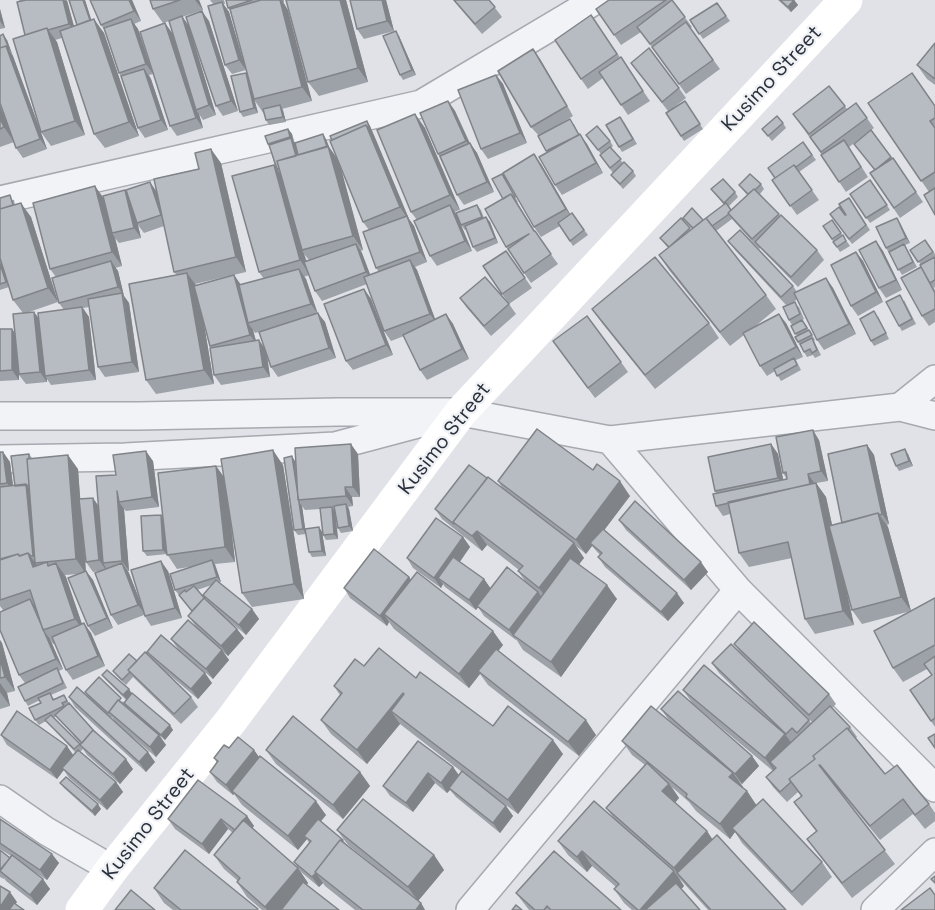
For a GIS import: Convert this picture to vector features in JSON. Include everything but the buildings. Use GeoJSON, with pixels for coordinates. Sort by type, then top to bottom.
{"type":"FeatureCollection","features":[{"type":"Feature","properties":{"kind":"street"},"geometry":{"type":"LineString","coordinates":[[0,200],[421,104],[597,0]]}},
{"type":"Feature","properties":{"kind":"street","name":"Kusimo Street"},"geometry":{"type":"LineString","coordinates":[[82,910],[230,722],[461,412],[846,0]]}},
{"type":"Feature","properties":{"kind":"street"},"geometry":{"type":"LineString","coordinates":[[900,407],[935,379]]}},
{"type":"Feature","properties":{"kind":"street"},"geometry":{"type":"LineString","coordinates":[[0,416],[461,412],[610,440],[900,407],[935,416]]}},
{"type":"Feature","properties":{"kind":"street"},"geometry":{"type":"LineString","coordinates":[[0,459],[125,457],[335,446],[461,412]]}},
{"type":"Feature","properties":{"kind":"street"},"geometry":{"type":"LineString","coordinates":[[610,440],[738,590],[935,788]]}},
{"type":"Feature","properties":{"kind":"street"},"geometry":{"type":"LineString","coordinates":[[470,910],[738,590]]}},
{"type":"Feature","properties":{"kind":"street"},"geometry":{"type":"LineString","coordinates":[[0,799],[46,831],[112,869]]}},
{"type":"Feature","properties":{"kind":"street"},"geometry":{"type":"LineString","coordinates":[[875,910],[935,852]]}}]}
